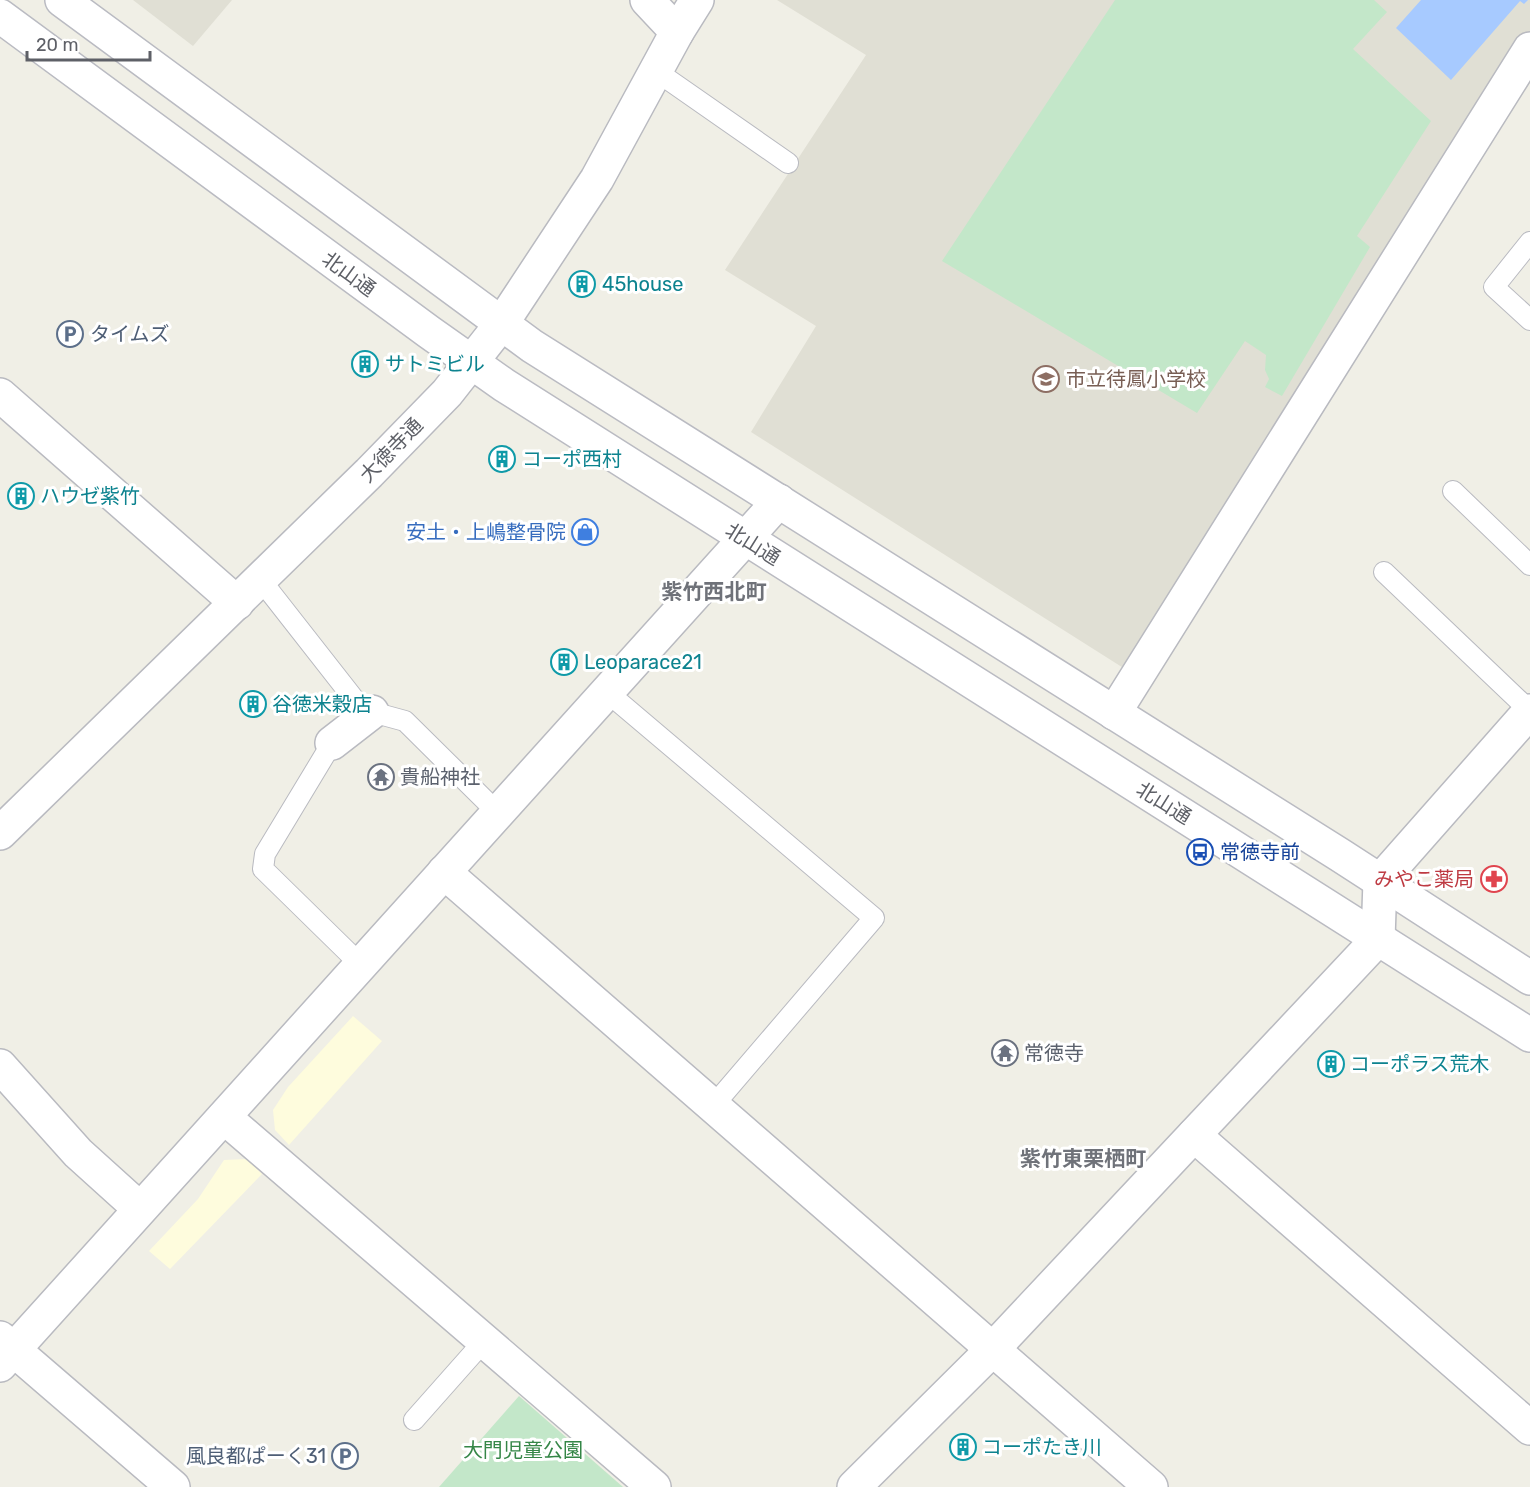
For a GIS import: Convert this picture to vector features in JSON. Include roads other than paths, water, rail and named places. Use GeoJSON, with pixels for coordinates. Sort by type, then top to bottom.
{"type":"FeatureCollection","features":[{"type":"Feature","properties":{"kind":"street"},"geometry":{"type":"LineString","coordinates":[[62,0],[532,346],[1530,978]]}},
{"type":"Feature","properties":{"kind":"street"},"geometry":{"type":"LineString","coordinates":[[647,0],[677,32]]}},
{"type":"Feature","properties":{"kind":"street","name":"大徳寺通"},"geometry":{"type":"LineString","coordinates":[[0,833],[237,603],[447,393],[502,323],[597,179],[677,32],[697,0]]}},
{"type":"Feature","properties":{"kind":"street","name":"北山通"},"geometry":{"type":"LineString","coordinates":[[0,16],[471,363],[1530,1035]]}},
{"type":"Feature","properties":{"kind":"street"},"geometry":{"type":"LineString","coordinates":[[1089,756],[1530,49]]}},
{"type":"Feature","properties":{"kind":"street"},"geometry":{"type":"LineString","coordinates":[[4,405],[237,603]]}},
{"type":"Feature","properties":{"kind":"street"},"geometry":{"type":"LineString","coordinates":[[173,1487],[4,1351],[140,1209],[224,1117],[779,501]]}},
{"type":"Feature","properties":{"kind":"street"},"geometry":{"type":"LineString","coordinates":[[854,1487],[992,1350],[1378,939],[1380,881],[1530,711]]}},
{"type":"Feature","properties":{"kind":"street"},"geometry":{"type":"LineString","coordinates":[[332,743],[372,712]]}},
{"type":"Feature","properties":{"kind":"street"},"geometry":{"type":"LineString","coordinates":[[444,873],[1151,1487]]}},
{"type":"Feature","properties":{"kind":"street"},"geometry":{"type":"LineString","coordinates":[[0,1066],[78,1153],[140,1209]]}},
{"type":"Feature","properties":{"kind":"street"},"geometry":{"type":"LineString","coordinates":[[224,1117],[654,1487]]}},
{"type":"Feature","properties":{"kind":"street"},"geometry":{"type":"LineString","coordinates":[[1194,1135],[1530,1428]]}},
{"type":"Feature","properties":{"kind":"lane"},"geometry":{"type":"LineString","coordinates":[[656,71],[788,163]]}},
{"type":"Feature","properties":{"kind":"lane"},"geometry":{"type":"LineString","coordinates":[[1530,242],[1494,286],[1530,320]]}},
{"type":"Feature","properties":{"kind":"lane"},"geometry":{"type":"LineString","coordinates":[[1454,491],[1530,565]]}},
{"type":"Feature","properties":{"kind":"lane"},"geometry":{"type":"LineString","coordinates":[[1384,572],[1530,711]]}},
{"type":"Feature","properties":{"kind":"lane"},"geometry":{"type":"LineString","coordinates":[[260,579],[354,699],[372,712],[405,721],[498,813]]}},
{"type":"Feature","properties":{"kind":"lane"},"geometry":{"type":"LineString","coordinates":[[607,692],[874,918],[712,1106]]}},
{"type":"Feature","properties":{"kind":"lane"},"geometry":{"type":"LineString","coordinates":[[332,743],[265,854],[263,869],[361,965]]}},
{"type":"Feature","properties":{"kind":"lane"},"geometry":{"type":"LineString","coordinates":[[414,1420],[484,1341]]}},
{"type":"Feature","properties":{"kind":"water"},"geometry":{"type":"Polygon","coordinates":[[[1421,0],[1528,0],[1524,4],[1520,1],[1451,80],[1396,28],[1421,0]]]}},
{"type":"Feature","properties":{"kind":"place","name":"45house"},"geometry":{"type":"Point","coordinates":[582,284]}},
{"type":"Feature","properties":{"kind":"place","name":"タイムズ"},"geometry":{"type":"Point","coordinates":[70,334]}},
{"type":"Feature","properties":{"kind":"place","name":"サトミビル"},"geometry":{"type":"Point","coordinates":[365,364]}},
{"type":"Feature","properties":{"kind":"place","name":"市立待鳳小学校"},"geometry":{"type":"Point","coordinates":[1046,379]}},
{"type":"Feature","properties":{"kind":"place","name":"コーポ西村"},"geometry":{"type":"Point","coordinates":[502,459]}},
{"type":"Feature","properties":{"kind":"place","name":"ハウゼ紫竹"},"geometry":{"type":"Point","coordinates":[21,496]}},
{"type":"Feature","properties":{"kind":"place","name":"安土・上嶋整骨院"},"geometry":{"type":"Point","coordinates":[585,532]}},
{"type":"Feature","properties":{"kind":"place","name":"Leoparace21"},"geometry":{"type":"Point","coordinates":[564,662]}},
{"type":"Feature","properties":{"kind":"place","name":"谷徳米穀店"},"geometry":{"type":"Point","coordinates":[253,704]}},
{"type":"Feature","properties":{"kind":"place","name":"貴船神社"},"geometry":{"type":"Point","coordinates":[381,777]}},
{"type":"Feature","properties":{"kind":"place","name":"常徳寺前"},"geometry":{"type":"Point","coordinates":[1200,852]}},
{"type":"Feature","properties":{"kind":"place","name":"みやこ薬局"},"geometry":{"type":"Point","coordinates":[1494,879]}},
{"type":"Feature","properties":{"kind":"place","name":"常徳寺"},"geometry":{"type":"Point","coordinates":[1005,1053]}},
{"type":"Feature","properties":{"kind":"place","name":"コーポラス荒木"},"geometry":{"type":"Point","coordinates":[1331,1064]}},
{"type":"Feature","properties":{"kind":"place","name":"コーポたき川"},"geometry":{"type":"Point","coordinates":[963,1447]}},
{"type":"Feature","properties":{"kind":"place","name":"風良都ぱーく31"},"geometry":{"type":"Point","coordinates":[345,1456]}},
{"type":"Feature","properties":{"kind":"district","name":"紫竹西北町"},"geometry":{"type":"Point","coordinates":[714,591]}},
{"type":"Feature","properties":{"kind":"district","name":"紫竹東栗栖町"},"geometry":{"type":"Point","coordinates":[1083,1158]}},
{"type":"Feature","properties":{"kind":"park label","name":"大門児童公園"},"geometry":{"type":"Point","coordinates":[523,1450]}}]}
